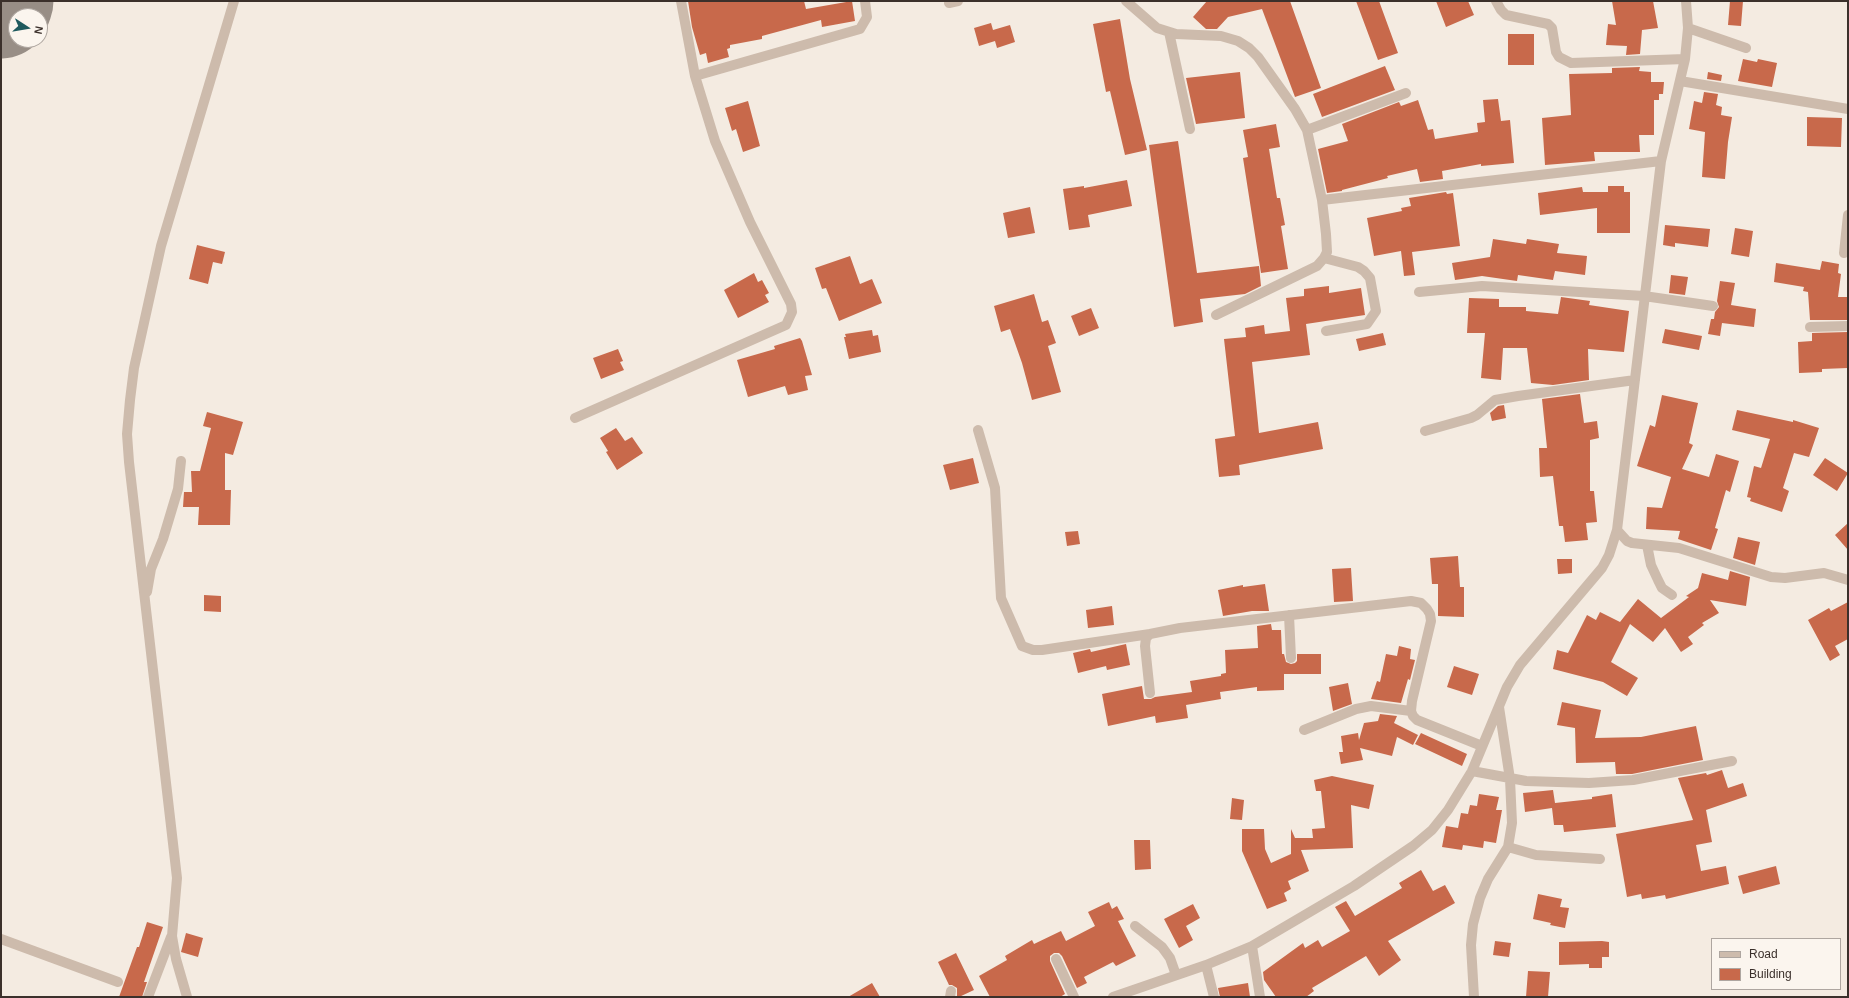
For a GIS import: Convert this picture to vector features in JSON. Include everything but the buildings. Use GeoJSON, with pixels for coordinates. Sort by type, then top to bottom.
{"type":"FeatureCollection","features":[{"type":"Feature","properties":{"kind":"street"},"geometry":{"type":"LineString","coordinates":[[188,997],[176,959],[172,936],[177,878],[127,434],[130,400],[141,335],[161,246],[234,1]]}},
{"type":"Feature","properties":{"kind":"street"},"geometry":{"type":"LineString","coordinates":[[576,418],[786,325],[792,312],[791,304],[750,222],[715,141],[695,76],[681,1]]}},
{"type":"Feature","properties":{"kind":"street"},"geometry":{"type":"LineString","coordinates":[[695,76],[860,29],[867,17],[865,1]]}},
{"type":"Feature","properties":{"kind":"street"},"geometry":{"type":"LineString","coordinates":[[1126,1],[1157,28],[1169,32],[1221,36],[1238,41],[1249,48],[1258,57],[1295,109],[1307,130],[1322,200],[1327,252],[1317,266],[1216,315]]}},
{"type":"Feature","properties":{"kind":"street"},"geometry":{"type":"LineString","coordinates":[[1496,1],[1506,15],[1548,24],[1552,28],[1558,57],[1571,63],[1685,59]]}},
{"type":"Feature","properties":{"kind":"street"},"geometry":{"type":"LineString","coordinates":[[1113,997],[1206,965],[1252,946],[1354,886],[1413,846],[1432,830],[1448,810],[1472,771],[1499,707],[1520,665],[1602,568],[1610,555],[1617,530],[1661,161],[1685,59],[1688,28],[1686,1]]}},
{"type":"Feature","properties":{"kind":"street"},"geometry":{"type":"LineString","coordinates":[[1688,28],[1746,48]]}},
{"type":"Feature","properties":{"kind":"street"},"geometry":{"type":"LineString","coordinates":[[1169,32],[1190,129]]}},
{"type":"Feature","properties":{"kind":"street"},"geometry":{"type":"LineString","coordinates":[[1680,80],[1848,109]]}},
{"type":"Feature","properties":{"kind":"street"},"geometry":{"type":"LineString","coordinates":[[1307,130],[1406,93]]}},
{"type":"Feature","properties":{"kind":"street"},"geometry":{"type":"LineString","coordinates":[[1322,200],[1661,161]]}},
{"type":"Feature","properties":{"kind":"street"},"geometry":{"type":"LineString","coordinates":[[1844,253],[1848,215]]}},
{"type":"Feature","properties":{"kind":"street"},"geometry":{"type":"LineString","coordinates":[[1324,258],[1358,267],[1364,271],[1370,278],[1376,311],[1367,324],[1326,331]]}},
{"type":"Feature","properties":{"kind":"street"},"geometry":{"type":"LineString","coordinates":[[1419,292],[1482,286],[1644,296],[1713,306]]}},
{"type":"Feature","properties":{"kind":"street"},"geometry":{"type":"LineString","coordinates":[[1810,327],[1848,326]]}},
{"type":"Feature","properties":{"kind":"street"},"geometry":{"type":"LineString","coordinates":[[1425,431],[1471,418],[1495,400],[1635,380]]}},
{"type":"Feature","properties":{"kind":"street"},"geometry":{"type":"LineString","coordinates":[[978,430],[995,488],[1001,598],[1022,646],[1033,650],[1042,650],[1150,634],[1180,628],[1411,601],[1421,604],[1430,614],[1431,621],[1411,711],[1413,716],[1417,720],[1482,746]]}},
{"type":"Feature","properties":{"kind":"street"},"geometry":{"type":"LineString","coordinates":[[145,601],[151,570],[163,539],[178,489],[181,461]]}},
{"type":"Feature","properties":{"kind":"street"},"geometry":{"type":"LineString","coordinates":[[1617,530],[1627,541],[1647,545],[1679,548],[1771,577],[1785,578],[1824,573],[1848,580]]}},
{"type":"Feature","properties":{"kind":"street"},"geometry":{"type":"LineString","coordinates":[[1647,545],[1651,565],[1658,580],[1662,588],[1672,595]]}},
{"type":"Feature","properties":{"kind":"street"},"geometry":{"type":"LineString","coordinates":[[1289,615],[1292,658]]}},
{"type":"Feature","properties":{"kind":"street"},"geometry":{"type":"LineString","coordinates":[[1150,634],[1146,638],[1150,693]]}},
{"type":"Feature","properties":{"kind":"street"},"geometry":{"type":"LineString","coordinates":[[1304,730],[1356,709],[1371,706],[1411,711]]}},
{"type":"Feature","properties":{"kind":"street"},"geometry":{"type":"LineString","coordinates":[[1474,997],[1471,945],[1473,924],[1480,898],[1488,879],[1508,847],[1512,823],[1510,779],[1499,707]]}},
{"type":"Feature","properties":{"kind":"street"},"geometry":{"type":"LineString","coordinates":[[1472,771],[1510,779],[1589,783],[1633,780],[1732,761]]}},
{"type":"Feature","properties":{"kind":"street"},"geometry":{"type":"LineString","coordinates":[[1508,847],[1536,855],[1600,859]]}},
{"type":"Feature","properties":{"kind":"street"},"geometry":{"type":"LineString","coordinates":[[1135,926],[1162,947],[1170,958],[1176,975]]}},
{"type":"Feature","properties":{"kind":"street"},"geometry":{"type":"LineString","coordinates":[[148,997],[172,936]]}},
{"type":"Feature","properties":{"kind":"street"},"geometry":{"type":"LineString","coordinates":[[1,939],[118,982]]}},
{"type":"Feature","properties":{"kind":"street"},"geometry":{"type":"LineString","coordinates":[[1252,946],[1260,997]]}},
{"type":"Feature","properties":{"kind":"street"},"geometry":{"type":"LineString","coordinates":[[1056,959],[1074,997]]}},
{"type":"Feature","properties":{"kind":"street"},"geometry":{"type":"LineString","coordinates":[[1206,965],[1214,997]]}},
{"type":"Feature","properties":{"kind":"runway"},"geometry":{"type":"LineString","coordinates":[[1,9],[4,1]]}}]}
